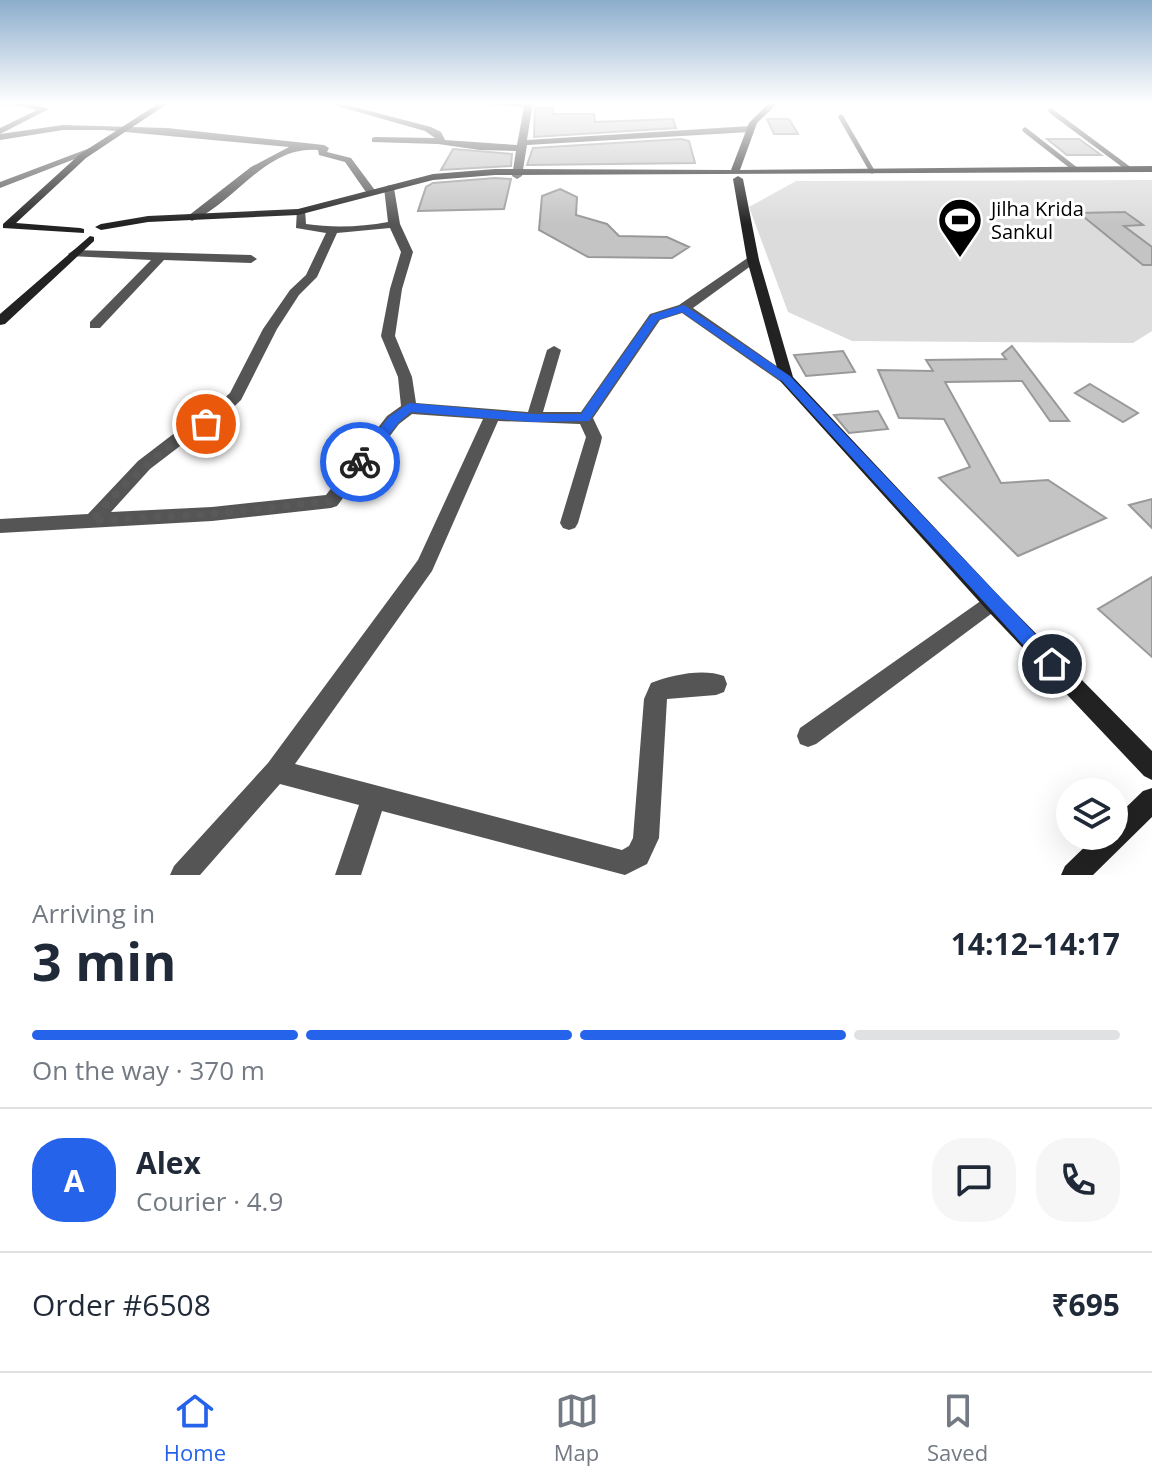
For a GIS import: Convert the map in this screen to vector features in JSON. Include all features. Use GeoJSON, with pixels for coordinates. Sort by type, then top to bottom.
{"type":"FeatureCollection","features":[{"type":"Feature","properties":{"kind":"street"},"geometry":{"type":"LineString","coordinates":[[2,227],[103,143]]}},
{"type":"Feature","properties":{"kind":"street"},"geometry":{"type":"LineString","coordinates":[[278,143],[324,148],[322,153],[346,159],[372,193]]}},
{"type":"Feature","properties":{"kind":"street"},"geometry":{"type":"LineString","coordinates":[[451,143],[480,147],[564,143]]}},
{"type":"Feature","properties":{"kind":"street"},"geometry":{"type":"LineString","coordinates":[[517,174],[522,143]]}},
{"type":"Feature","properties":{"kind":"street"},"geometry":{"type":"LineString","coordinates":[[746,143],[736,175],[753,260],[786,379]]}},
{"type":"Feature","properties":{"kind":"street"},"geometry":{"type":"LineString","coordinates":[[192,218],[254,169],[300,145]]}},
{"type":"Feature","properties":{"kind":"street"},"geometry":{"type":"LineString","coordinates":[[0,185],[93,150]]}},
{"type":"Feature","properties":{"kind":"street"},"geometry":{"type":"LineString","coordinates":[[2,227],[85,235],[104,233],[101,227],[148,219],[301,211],[433,177],[483,174],[736,175],[1152,169]]}},
{"type":"Feature","properties":{"kind":"street"},"geometry":{"type":"LineString","coordinates":[[736,175],[872,171],[1086,172],[1152,176]]}},
{"type":"Feature","properties":{"kind":"street"},"geometry":{"type":"LineString","coordinates":[[389,188],[394,224],[407,252],[396,289],[388,340],[405,377],[409,408]]}},
{"type":"Feature","properties":{"kind":"street"},"geometry":{"type":"LineString","coordinates":[[301,211],[300,226],[332,231],[360,231],[394,224]]}},
{"type":"Feature","properties":{"kind":"street"},"geometry":{"type":"LineString","coordinates":[[92,521],[144,465],[178,439],[206,424],[236,396],[270,329],[294,293],[311,277],[332,231]]}},
{"type":"Feature","properties":{"kind":"street"},"geometry":{"type":"LineString","coordinates":[[0,321],[74,254],[85,235]]}},
{"type":"Feature","properties":{"kind":"street"},"geometry":{"type":"LineString","coordinates":[[74,254],[251,259]]}},
{"type":"Feature","properties":{"kind":"street"},"geometry":{"type":"LineString","coordinates":[[95,325],[161,256]]}},
{"type":"Feature","properties":{"kind":"street"},"geometry":{"type":"LineString","coordinates":[[585,418],[655,317],[684,308],[753,260]]}},
{"type":"Feature","properties":{"kind":"street"},"geometry":{"type":"LineString","coordinates":[[684,308],[786,379],[992,602],[1152,768]]}},
{"type":"Feature","properties":{"kind":"street"},"geometry":{"type":"LineString","coordinates":[[534,418],[554,350]]}},
{"type":"Feature","properties":{"kind":"street"},"geometry":{"type":"LineString","coordinates":[[0,526],[212,514],[331,501],[393,420],[409,408],[534,418],[585,418]]}},
{"type":"Feature","properties":{"kind":"street"},"geometry":{"type":"LineString","coordinates":[[183,875],[276,771],[425,565],[493,414]]}},
{"type":"Feature","properties":{"kind":"street"},"geometry":{"type":"LineString","coordinates":[[569,523],[593,442],[585,418]]}},
{"type":"Feature","properties":{"kind":"street"},"geometry":{"type":"LineString","coordinates":[[808,736],[992,602]]}},
{"type":"Feature","properties":{"kind":"street"},"geometry":{"type":"LineString","coordinates":[[276,771],[622,863],[635,859],[643,851],[646,838],[655,699],[659,691],[669,687],[716,684]]}},
{"type":"Feature","properties":{"kind":"street"},"geometry":{"type":"LineString","coordinates":[[348,875],[374,798]]}},
{"type":"Feature","properties":{"kind":"street"},"geometry":{"type":"LineString","coordinates":[[1074,875],[1152,800]]}},
{"type":"Feature","properties":{"kind":"lane"},"geometry":{"type":"LineString","coordinates":[[856,143],[872,171]]}},
{"type":"Feature","properties":{"kind":"lane"},"geometry":{"type":"LineString","coordinates":[[1044,143],[1086,172]]}},
{"type":"Feature","properties":{"kind":"lane"},"geometry":{"type":"LineString","coordinates":[[1094,143],[1129,169]]}},
{"type":"Feature","properties":{"kind":"shaded area","name":"Jilha Krida Sankul"},"geometry":{"type":"Polygon","coordinates":[[[1152,180],[1152,331],[1133,343],[852,341],[788,312],[749,207],[796,181],[1152,180]]]}},
{"type":"Feature","properties":{"kind":"building"},"geometry":{"type":"Polygon","coordinates":[[[690,143],[695,163],[527,165],[533,148],[690,143]]]}},
{"type":"Feature","properties":{"kind":"building"},"geometry":{"type":"Polygon","coordinates":[[[1052,143],[1084,143],[1101,155],[1067,155],[1052,143]]]}},
{"type":"Feature","properties":{"kind":"building"},"geometry":{"type":"Polygon","coordinates":[[[453,149],[512,154],[511,166],[441,170],[453,149]]]}},
{"type":"Feature","properties":{"kind":"building"},"geometry":{"type":"Polygon","coordinates":[[[511,179],[504,209],[418,211],[426,187],[433,183],[511,179]]]}},
{"type":"Feature","properties":{"kind":"building"},"geometry":{"type":"Polygon","coordinates":[[[560,189],[577,197],[576,215],[607,224],[619,236],[667,237],[689,247],[672,258],[588,257],[539,230],[542,196],[560,189]]]}},
{"type":"Feature","properties":{"kind":"building"},"geometry":{"type":"Polygon","coordinates":[[[1125,212],[1143,225],[1124,226],[1152,247],[1152,265],[1143,265],[1079,213],[1125,212]]]}},
{"type":"Feature","properties":{"kind":"building"},"geometry":{"type":"Polygon","coordinates":[[[1012,346],[1069,421],[1050,421],[1022,381],[945,382],[1001,483],[1048,480],[1106,518],[1018,556],[939,478],[970,467],[944,419],[899,418],[878,370],[933,371],[926,360],[1006,359],[1002,354],[1012,346]]]}},
{"type":"Feature","properties":{"kind":"building"},"geometry":{"type":"Polygon","coordinates":[[[843,351],[855,372],[806,376],[794,355],[843,351]]]}},
{"type":"Feature","properties":{"kind":"building"},"geometry":{"type":"Polygon","coordinates":[[[1090,384],[1138,413],[1123,422],[1075,393],[1090,384]]]}},
{"type":"Feature","properties":{"kind":"building"},"geometry":{"type":"Polygon","coordinates":[[[878,411],[888,429],[849,433],[834,415],[878,411]]]}},
{"type":"Feature","properties":{"kind":"building"},"geometry":{"type":"Polygon","coordinates":[[[1152,499],[1152,528],[1129,505],[1152,499]]]}},
{"type":"Feature","properties":{"kind":"building"},"geometry":{"type":"Polygon","coordinates":[[[1152,577],[1152,657],[1098,609],[1152,577]]]}},
{"type":"Feature","properties":{"kind":"way so far"},"geometry":{"type":"LineString","coordinates":[[206,424],[178,439],[144,465],[92,521],[212,514],[331,501],[360,462]]}},
{"type":"Feature","properties":{"kind":"place","name":"Jilha Krida Sankul"},"geometry":{"type":"Point","coordinates":[960,259]}},
{"type":"Feature","properties":{"kind":"route"},"geometry":{"type":"LineString","coordinates":[[360,462],[393,420],[409,408],[534,418],[585,418],[655,317],[684,308],[786,379],[1052,664]]}}]}
